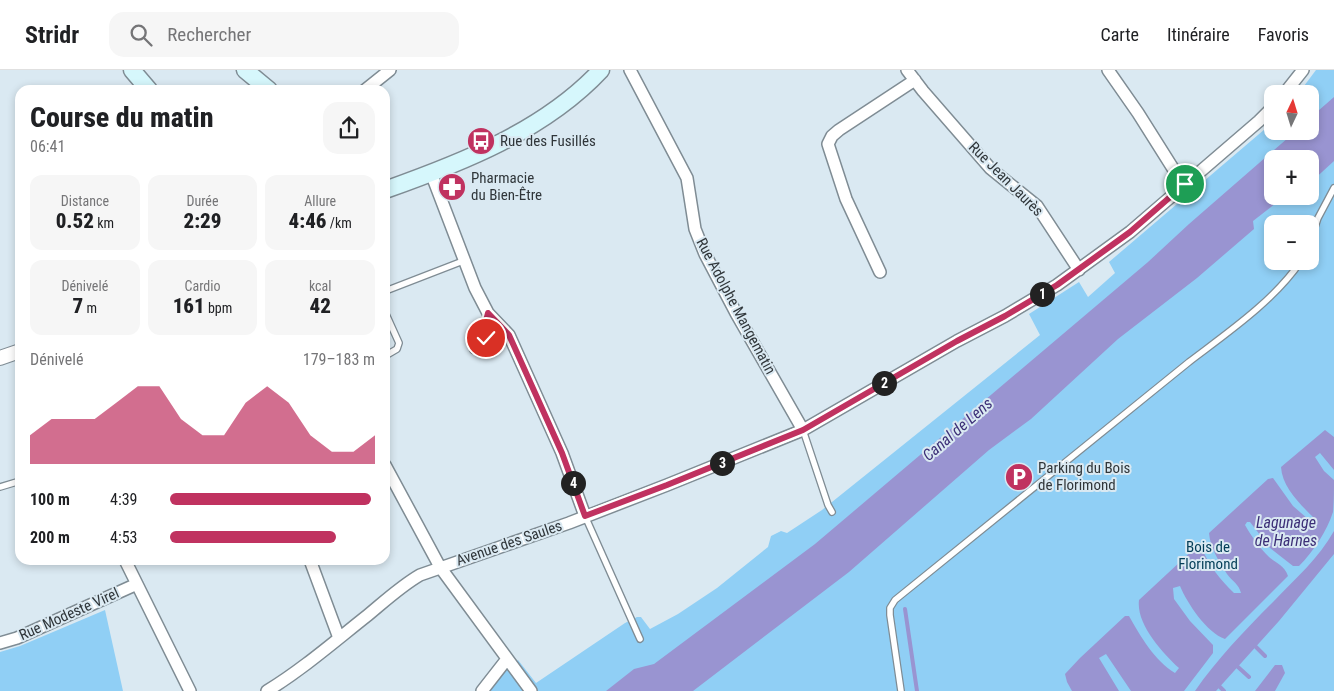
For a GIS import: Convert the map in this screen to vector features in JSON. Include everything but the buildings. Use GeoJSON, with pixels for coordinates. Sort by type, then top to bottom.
{"type":"FeatureCollection","features":[{"type":"Feature","properties":{"kind":"main road"},"geometry":{"type":"LineString","coordinates":[[132,70],[145,85]]}},
{"type":"Feature","properties":{"kind":"main road"},"geometry":{"type":"LineString","coordinates":[[245,70],[263,85]]}},
{"type":"Feature","properties":{"kind":"main road"},"geometry":{"type":"LineString","coordinates":[[390,188],[478,155],[550,113],[584,87],[601,70]]}},
{"type":"Feature","properties":{"kind":"street"},"geometry":{"type":"LineString","coordinates":[[371,85],[390,70]]}},
{"type":"Feature","properties":{"kind":"street","name":"Rue Adolphe Mangematin"},"geometry":{"type":"LineString","coordinates":[[630,70],[687,178],[695,229],[704,254],[803,430]]}},
{"type":"Feature","properties":{"kind":"street","name":"Rue Jean Jaurès"},"geometry":{"type":"LineString","coordinates":[[907,70],[990,168],[1037,206],[1079,270]]}},
{"type":"Feature","properties":{"kind":"street"},"geometry":{"type":"LineString","coordinates":[[1108,70],[1179,178],[1185,184]]}},
{"type":"Feature","properties":{"kind":"street"},"geometry":{"type":"LineString","coordinates":[[1291,85],[1303,70]]}},
{"type":"Feature","properties":{"kind":"street"},"geometry":{"type":"LineString","coordinates":[[880,272],[846,199],[828,144],[832,136],[839,130],[915,80]]}},
{"type":"Feature","properties":{"kind":"street","name":"Avenue des Saules"},"geometry":{"type":"LineString","coordinates":[[267,691],[285,680],[339,638],[407,582],[440,567],[667,485],[803,430],[957,341],[1005,316],[1079,270],[1130,232],[1264,116]]}},
{"type":"Feature","properties":{"kind":"street"},"geometry":{"type":"LineString","coordinates":[[431,173],[463,261],[475,288],[488,313],[509,335],[562,453],[585,516]]}},
{"type":"Feature","properties":{"kind":"street"},"geometry":{"type":"LineString","coordinates":[[0,358],[15,354]]}},
{"type":"Feature","properties":{"kind":"street"},"geometry":{"type":"LineString","coordinates":[[390,474],[440,567],[531,691]]}},
{"type":"Feature","properties":{"kind":"street","name":"Rue Modeste Virel"},"geometry":{"type":"LineString","coordinates":[[128,565],[190,691]]}},
{"type":"Feature","properties":{"kind":"street"},"geometry":{"type":"LineString","coordinates":[[312,565],[339,638]]}},
{"type":"Feature","properties":{"kind":"street","name":"Rue Modeste Virel"},"geometry":{"type":"LineString","coordinates":[[0,643],[17,638],[137,584]]}},
{"type":"Feature","properties":{"kind":"street"},"geometry":{"type":"LineString","coordinates":[[482,691],[506,659]]}},
{"type":"Feature","properties":{"kind":"lane"},"geometry":{"type":"LineString","coordinates":[[1319,216],[1334,188]]}},
{"type":"Feature","properties":{"kind":"lane"},"geometry":{"type":"LineString","coordinates":[[390,289],[463,261]]}},
{"type":"Feature","properties":{"kind":"lane"},"geometry":{"type":"LineString","coordinates":[[901,691],[890,615],[890,608],[895,600],[1242,321],[1291,276],[1295,270]]}},
{"type":"Feature","properties":{"kind":"lane"},"geometry":{"type":"LineString","coordinates":[[473,350],[483,343],[486,338],[485,325],[488,313]]}},
{"type":"Feature","properties":{"kind":"lane"},"geometry":{"type":"LineString","coordinates":[[390,323],[399,343],[397,349],[390,353]]}},
{"type":"Feature","properties":{"kind":"lane"},"geometry":{"type":"LineString","coordinates":[[803,430],[832,512]]}},
{"type":"Feature","properties":{"kind":"lane"},"geometry":{"type":"LineString","coordinates":[[0,487],[15,482]]}},
{"type":"Feature","properties":{"kind":"lane"},"geometry":{"type":"LineString","coordinates":[[585,516],[640,640]]}},
{"type":"Feature","properties":{"kind":"green space","name":"Bois de Florimond"},"geometry":{"type":"Polygon","coordinates":[[[1316,70],[1334,70],[1334,691],[489,691],[502,673],[518,660],[536,683],[625,623],[641,617],[650,629],[678,614],[717,588],[768,547],[771,536],[781,531],[787,533],[822,510],[1040,335],[1029,314],[1079,282],[1088,297],[1115,273],[1109,262],[1264,130],[1264,140],[1319,140],[1319,85],[1305,85],[1316,70]]]}},
{"type":"Feature","properties":{"kind":"green space"},"geometry":{"type":"Polygon","coordinates":[[[105,610],[123,691],[0,691],[0,652],[20,646],[105,610]]]}},
{"type":"Feature","properties":{"kind":"water"},"geometry":{"type":"Polygon","coordinates":[[[1334,97],[1334,161],[1319,175],[1319,150],[1274,150],[1286,140],[1319,140],[1319,110],[1334,97]]]}},
{"type":"Feature","properties":{"kind":"water","name":"Canal de Lens"},"geometry":{"type":"Polygon","coordinates":[[[1264,159],[1264,205],[1273,205],[1253,221],[1254,229],[1197,278],[1118,339],[1031,419],[989,450],[849,572],[693,691],[606,691],[634,669],[654,664],[815,544],[1148,262],[1264,159]]]}},
{"type":"Feature","properties":{"kind":"water","name":"Lagunage de Harnes"},"geometry":{"type":"Polygon","coordinates":[[[1325,430],[1334,437],[1334,470],[1320,453],[1315,457],[1324,471],[1334,480],[1333,512],[1319,541],[1299,566],[1293,566],[1270,548],[1250,522],[1247,522],[1245,525],[1256,542],[1269,557],[1282,567],[1288,576],[1225,639],[1211,631],[1205,624],[1187,601],[1180,586],[1173,588],[1174,599],[1190,621],[1213,645],[1213,653],[1184,691],[1131,691],[1106,654],[1099,658],[1119,691],[1072,691],[1065,674],[1125,616],[1129,616],[1154,655],[1175,673],[1179,668],[1158,646],[1146,628],[1139,609],[1139,600],[1196,547],[1201,547],[1211,566],[1229,588],[1234,593],[1241,593],[1239,587],[1227,574],[1218,559],[1211,544],[1209,533],[1268,479],[1273,478],[1293,506],[1308,519],[1312,519],[1313,517],[1297,501],[1288,488],[1281,467],[1325,430]]]}},
{"type":"Feature","properties":{"kind":"water","name":"Lagunage de Harnes"},"geometry":{"type":"Polygon","coordinates":[[[1334,531],[1334,554],[1279,621],[1216,691],[1195,691],[1232,644],[1314,559],[1334,531]]]}},
{"type":"Feature","properties":{"kind":"water"},"geometry":{"type":"Polygon","coordinates":[[[1275,665],[1282,665],[1285,673],[1275,691],[1255,691],[1275,665]]]}},
{"type":"Feature","properties":{"kind":"waterway"},"geometry":{"type":"LineString","coordinates":[[905,609],[917,691]]}},
{"type":"Feature","properties":{"kind":"waterway"},"geometry":{"type":"LineString","coordinates":[[1256,647],[1265,656]]}},
{"type":"Feature","properties":{"kind":"waterway"},"geometry":{"type":"LineString","coordinates":[[1238,667],[1249,677]]}},
{"type":"Feature","properties":{"kind":"waterway"},"geometry":{"type":"LineString","coordinates":[[1220,687],[1224,691]]}},
{"type":"Feature","properties":{"kind":"place","name":"Rue des Fusillés"},"geometry":{"type":"Point","coordinates":[481,141]}},
{"type":"Feature","properties":{"kind":"place","name":"Pharmacie du Bien-Être"},"geometry":{"type":"Point","coordinates":[452,187]}},
{"type":"Feature","properties":{"kind":"place","name":"Parking du Bois de Florimond"},"geometry":{"type":"Point","coordinates":[1019,477]}},
{"type":"Feature","properties":{"kind":"route"},"geometry":{"type":"LineString","coordinates":[[486,338],[485,325],[488,313],[509,335],[562,453],[585,516],[803,430],[1057,285],[1130,232],[1185,184]]}}]}
